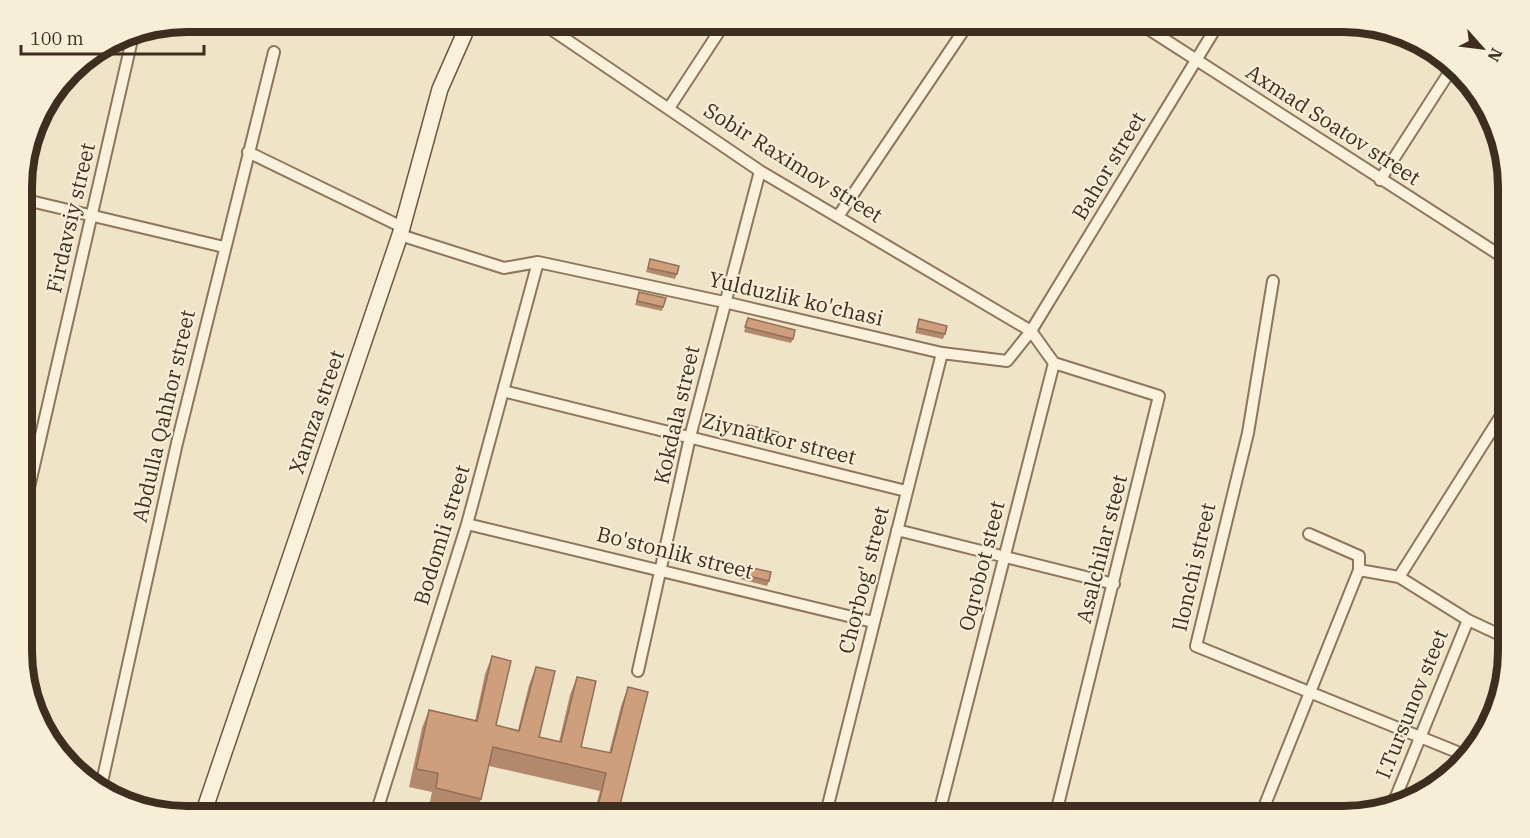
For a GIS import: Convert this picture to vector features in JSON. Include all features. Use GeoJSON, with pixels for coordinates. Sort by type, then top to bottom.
{"type":"FeatureCollection","features":[{"type":"Feature","properties":{"kind":"main road","name":"Xamza street"},"geometry":{"type":"LineString","coordinates":[[206,806],[400,231],[440,89],[465,32]]}},
{"type":"Feature","properties":{"kind":"street","name":"Sobir Raximov street"},"geometry":{"type":"LineString","coordinates":[[555,32],[760,171],[1031,331]]}},
{"type":"Feature","properties":{"kind":"street"},"geometry":{"type":"LineString","coordinates":[[669,108],[719,32]]}},
{"type":"Feature","properties":{"kind":"street"},"geometry":{"type":"LineString","coordinates":[[838,215],[963,32]]}},
{"type":"Feature","properties":{"kind":"street","name":"Axmad Soatov street"},"geometry":{"type":"LineString","coordinates":[[1153,32],[1498,254]]}},
{"type":"Feature","properties":{"kind":"street","name":"Bahor street"},"geometry":{"type":"LineString","coordinates":[[1031,331],[1213,32]]}},
{"type":"Feature","properties":{"kind":"street","name":"Firdavsiy street"},"geometry":{"type":"LineString","coordinates":[[32,475],[132,42]]}},
{"type":"Feature","properties":{"kind":"street","name":"Abdulla Qahhor street"},"geometry":{"type":"LineString","coordinates":[[102,781],[177,444],[274,52]]}},
{"type":"Feature","properties":{"kind":"street"},"geometry":{"type":"LineString","coordinates":[[1380,180],[1449,73]]}},
{"type":"Feature","properties":{"kind":"street"},"geometry":{"type":"LineString","coordinates":[[248,152],[400,231],[504,268],[538,262]]}},
{"type":"Feature","properties":{"kind":"street","name":"Kokdala street"},"geometry":{"type":"LineString","coordinates":[[638,671],[690,437],[760,171]]}},
{"type":"Feature","properties":{"kind":"street"},"geometry":{"type":"LineString","coordinates":[[32,201],[224,247]]}},
{"type":"Feature","properties":{"kind":"street","name":"Yulduzlik ko'chasi"},"geometry":{"type":"LineString","coordinates":[[538,262],[724,302],[942,353],[1007,361],[1031,331]]}},
{"type":"Feature","properties":{"kind":"street","name":"Bodomli street"},"geometry":{"type":"LineString","coordinates":[[378,806],[468,524],[538,262]]}},
{"type":"Feature","properties":{"kind":"street","name":"Ilonchi street"},"geometry":{"type":"LineString","coordinates":[[1274,281],[1248,433],[1196,646],[1460,753]]}},
{"type":"Feature","properties":{"kind":"street"},"geometry":{"type":"LineString","coordinates":[[1031,331],[1054,363]]}},
{"type":"Feature","properties":{"kind":"street","name":"Chorbog' street"},"geometry":{"type":"LineString","coordinates":[[828,806],[942,353]]}},
{"type":"Feature","properties":{"kind":"street","name":"Oqrobot steet"},"geometry":{"type":"LineString","coordinates":[[941,806],[1054,363]]}},
{"type":"Feature","properties":{"kind":"street","name":"Asalchilar steet"},"geometry":{"type":"LineString","coordinates":[[1054,363],[1159,396],[1057,806]]}},
{"type":"Feature","properties":{"kind":"street","name":"Ziynatkor street"},"geometry":{"type":"LineString","coordinates":[[503,391],[906,491]]}},
{"type":"Feature","properties":{"kind":"street"},"geometry":{"type":"LineString","coordinates":[[1400,577],[1498,421]]}},
{"type":"Feature","properties":{"kind":"street","name":"Bo'stonlik street"},"geometry":{"type":"LineString","coordinates":[[468,524],[662,569],[873,622]]}},
{"type":"Feature","properties":{"kind":"street"},"geometry":{"type":"LineString","coordinates":[[897,530],[1114,584]]}},
{"type":"Feature","properties":{"kind":"street"},"geometry":{"type":"LineString","coordinates":[[1264,806],[1359,570],[1359,556],[1309,534]]}},
{"type":"Feature","properties":{"kind":"street"},"geometry":{"type":"LineString","coordinates":[[1359,570],[1400,577],[1468,620],[1498,634]]}},
{"type":"Feature","properties":{"kind":"street","name":"I.Tursunov steet"},"geometry":{"type":"LineString","coordinates":[[1396,797],[1468,620]]}},
{"type":"Feature","properties":{"kind":"building"},"geometry":{"type":"Polygon","coordinates":[[[650,259],[679,266],[677,274],[648,268],[650,259]]]}},
{"type":"Feature","properties":{"kind":"building"},"geometry":{"type":"Polygon","coordinates":[[[639,292],[666,298],[663,307],[637,301],[639,292]]]}},
{"type":"Feature","properties":{"kind":"building"},"geometry":{"type":"Polygon","coordinates":[[[748,318],[795,330],[793,339],[745,327],[748,318]]]}},
{"type":"Feature","properties":{"kind":"building"},"geometry":{"type":"Polygon","coordinates":[[[919,319],[947,326],[945,334],[917,328],[919,319]]]}},
{"type":"Feature","properties":{"kind":"building"},"geometry":{"type":"Polygon","coordinates":[[[748,425],[778,432],[776,441],[746,433],[748,425]]]}},
{"type":"Feature","properties":{"kind":"building"},"geometry":{"type":"Polygon","coordinates":[[[743,566],[771,572],[769,581],[741,574],[743,566]]]}},
{"type":"Feature","properties":{"kind":"building"},"geometry":{"type":"Polygon","coordinates":[[[492,656],[511,661],[496,725],[519,731],[536,667],[555,671],[539,737],[561,742],[577,677],[596,681],[581,747],[611,753],[628,687],[648,692],[620,806],[598,806],[606,773],[493,747],[481,799],[436,788],[438,773],[416,769],[429,710],[477,721],[492,656]]]}}]}
